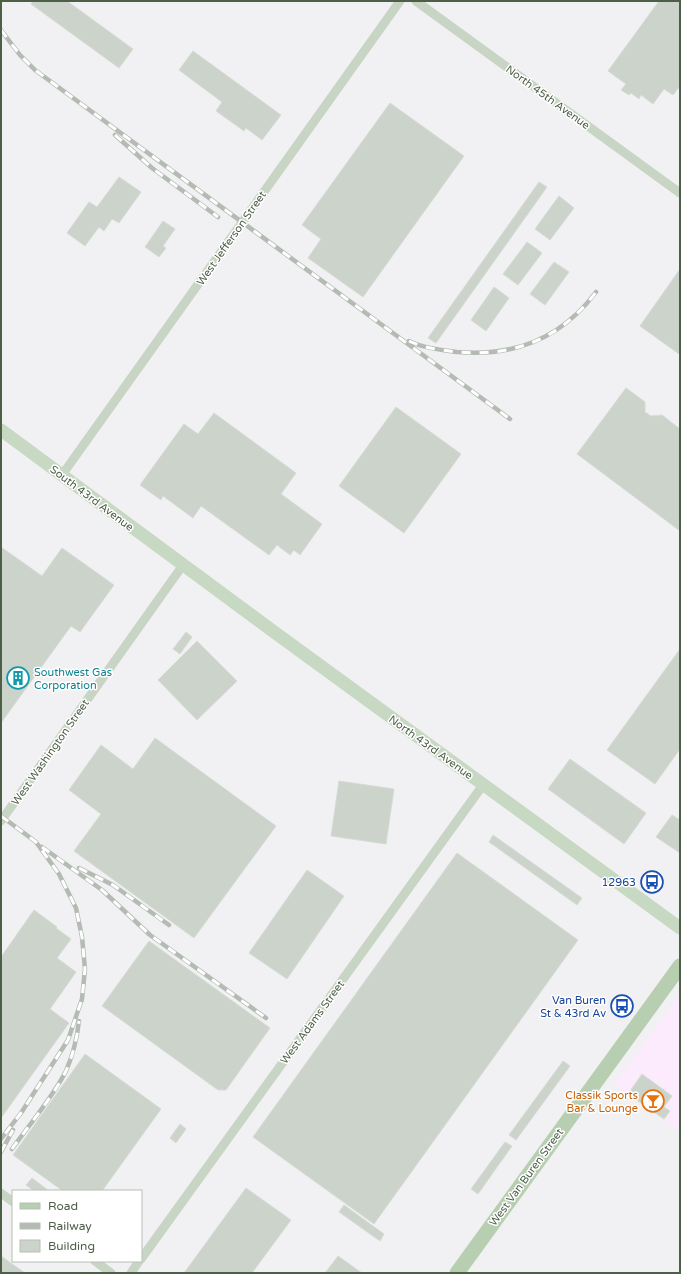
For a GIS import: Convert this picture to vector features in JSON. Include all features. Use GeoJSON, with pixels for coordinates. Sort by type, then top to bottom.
{"type":"FeatureCollection","features":[{"type":"Feature","properties":{"kind":"main road","name":"South 43rd Avenue"},"geometry":{"type":"LineString","coordinates":[[1,430],[183,565]]}},
{"type":"Feature","properties":{"kind":"main road","name":"North 43rd Avenue"},"geometry":{"type":"LineString","coordinates":[[183,565],[482,785],[680,928]]}},
{"type":"Feature","properties":{"kind":"main road","name":"West Van Buren Street"},"geometry":{"type":"LineString","coordinates":[[457,1273],[680,966]]}},
{"type":"Feature","properties":{"kind":"street","name":"West Jefferson Street"},"geometry":{"type":"LineString","coordinates":[[62,475],[400,1]]}},
{"type":"Feature","properties":{"kind":"street","name":"North 45th Avenue"},"geometry":{"type":"LineString","coordinates":[[416,1],[680,193]]}},
{"type":"Feature","properties":{"kind":"street","name":"West Washington Street"},"geometry":{"type":"LineString","coordinates":[[1,821],[183,565]]}},
{"type":"Feature","properties":{"kind":"street","name":"West Adams Street"},"geometry":{"type":"LineString","coordinates":[[142,1258],[482,785]]}},
{"type":"Feature","properties":{"kind":"street"},"geometry":{"type":"LineString","coordinates":[[1,1193],[12,1201]]}},
{"type":"Feature","properties":{"kind":"street"},"geometry":{"type":"LineString","coordinates":[[96,1262],[111,1273]]}},
{"type":"Feature","properties":{"kind":"street"},"geometry":{"type":"LineString","coordinates":[[131,1273],[138,1262]]}},
{"type":"Feature","properties":{"kind":"shaded area"},"geometry":{"type":"Polygon","coordinates":[[[680,994],[680,1131],[614,1085],[680,994]]]}},
{"type":"Feature","properties":{"kind":"building"},"geometry":{"type":"Polygon","coordinates":[[[33,1],[67,1],[133,49],[119,68],[31,4],[33,1]]]}},
{"type":"Feature","properties":{"kind":"building"},"geometry":{"type":"Polygon","coordinates":[[[659,1],[680,1],[680,86],[673,95],[664,89],[653,104],[641,95],[639,99],[631,93],[629,95],[621,90],[626,84],[608,71],[659,1]]]}},
{"type":"Feature","properties":{"kind":"building"},"geometry":{"type":"Polygon","coordinates":[[[193,51],[281,115],[262,140],[246,128],[244,131],[216,111],[222,102],[179,70],[193,51]]]}},
{"type":"Feature","properties":{"kind":"building"},"geometry":{"type":"Polygon","coordinates":[[[390,103],[464,156],[363,297],[308,258],[321,239],[302,225],[390,103]]]}},
{"type":"Feature","properties":{"kind":"building"},"geometry":{"type":"Polygon","coordinates":[[[119,177],[141,192],[119,223],[112,219],[104,231],[99,227],[85,246],[67,233],[89,202],[97,207],[119,177]]]}},
{"type":"Feature","properties":{"kind":"building"},"geometry":{"type":"Polygon","coordinates":[[[539,182],[547,187],[436,343],[428,338],[539,182]]]}},
{"type":"Feature","properties":{"kind":"building"},"geometry":{"type":"Polygon","coordinates":[[[559,196],[574,208],[550,240],[535,229],[559,196]]]}},
{"type":"Feature","properties":{"kind":"building"},"geometry":{"type":"Polygon","coordinates":[[[163,221],[175,229],[163,246],[166,248],[159,257],[145,247],[163,221]]]}},
{"type":"Feature","properties":{"kind":"building"},"geometry":{"type":"Polygon","coordinates":[[[527,242],[542,253],[518,285],[503,274],[527,242]]]}},
{"type":"Feature","properties":{"kind":"building"},"geometry":{"type":"Polygon","coordinates":[[[554,262],[569,272],[545,305],[530,294],[554,262]]]}},
{"type":"Feature","properties":{"kind":"building"},"geometry":{"type":"Polygon","coordinates":[[[680,269],[680,353],[679,354],[640,326],[680,269]]]}},
{"type":"Feature","properties":{"kind":"building"},"geometry":{"type":"Polygon","coordinates":[[[494,287],[509,298],[486,331],[471,320],[494,287]]]}},
{"type":"Feature","properties":{"kind":"building"},"geometry":{"type":"Polygon","coordinates":[[[626,388],[645,402],[645,412],[651,416],[662,415],[680,429],[680,531],[577,454],[626,388]]]}},
{"type":"Feature","properties":{"kind":"building"},"geometry":{"type":"Polygon","coordinates":[[[396,407],[461,454],[404,533],[339,486],[396,407]]]}},
{"type":"Feature","properties":{"kind":"building"},"geometry":{"type":"Polygon","coordinates":[[[214,413],[296,473],[281,494],[322,524],[300,555],[294,550],[290,555],[277,545],[269,555],[201,506],[193,518],[163,496],[161,500],[140,485],[184,424],[198,434],[214,413]]]}},
{"type":"Feature","properties":{"kind":"building","name":"Southwest Gas Corporation"},"geometry":{"type":"Polygon","coordinates":[[[1,547],[42,576],[62,548],[114,585],[80,632],[71,626],[1,723],[1,547]]]}},
{"type":"Feature","properties":{"kind":"building"},"geometry":{"type":"Polygon","coordinates":[[[186,632],[192,637],[180,654],[173,649],[186,632]]]}},
{"type":"Feature","properties":{"kind":"building"},"geometry":{"type":"Polygon","coordinates":[[[197,641],[237,681],[197,720],[158,680],[197,641]]]}},
{"type":"Feature","properties":{"kind":"building"},"geometry":{"type":"Polygon","coordinates":[[[680,649],[680,749],[655,784],[607,750],[680,649]]]}},
{"type":"Feature","properties":{"kind":"building"},"geometry":{"type":"Polygon","coordinates":[[[155,738],[276,826],[194,938],[74,851],[101,814],[69,790],[101,745],[133,769],[155,738]]]}},
{"type":"Feature","properties":{"kind":"building"},"geometry":{"type":"Polygon","coordinates":[[[570,759],[646,813],[624,844],[548,789],[570,759]]]}},
{"type":"Feature","properties":{"kind":"building"},"geometry":{"type":"Polygon","coordinates":[[[339,781],[394,789],[386,844],[331,836],[339,781]]]}},
{"type":"Feature","properties":{"kind":"building"},"geometry":{"type":"Polygon","coordinates":[[[672,815],[680,820],[680,853],[656,837],[672,815]]]}},
{"type":"Feature","properties":{"kind":"building"},"geometry":{"type":"Polygon","coordinates":[[[493,835],[582,898],[577,905],[489,842],[493,835]]]}},
{"type":"Feature","properties":{"kind":"building"},"geometry":{"type":"Polygon","coordinates":[[[457,853],[578,940],[374,1224],[253,1137],[457,853]]]}},
{"type":"Feature","properties":{"kind":"building"},"geometry":{"type":"Polygon","coordinates":[[[307,870],[344,896],[287,979],[249,953],[307,870]]]}},
{"type":"Feature","properties":{"kind":"building"},"geometry":{"type":"Polygon","coordinates":[[[34,910],[71,939],[57,958],[76,972],[50,1009],[69,1023],[1,1118],[1,957],[34,910]]]}},
{"type":"Feature","properties":{"kind":"building"},"geometry":{"type":"Polygon","coordinates":[[[149,941],[270,1028],[226,1090],[218,1090],[102,1006],[149,941]]]}},
{"type":"Feature","properties":{"kind":"building"},"geometry":{"type":"Polygon","coordinates":[[[85,1054],[161,1109],[103,1190],[62,1190],[13,1155],[85,1054]]]}},
{"type":"Feature","properties":{"kind":"building"},"geometry":{"type":"Polygon","coordinates":[[[563,1061],[570,1066],[516,1140],[509,1135],[563,1061]]]}},
{"type":"Feature","properties":{"kind":"building","name":"Classik Sports Bar & Lounge"},"geometry":{"type":"Polygon","coordinates":[[[642,1074],[672,1096],[664,1107],[670,1111],[664,1119],[628,1094],[642,1074]]]}},
{"type":"Feature","properties":{"kind":"building"},"geometry":{"type":"Polygon","coordinates":[[[180,1124],[186,1129],[176,1143],[170,1138],[180,1124]]]}},
{"type":"Feature","properties":{"kind":"building"},"geometry":{"type":"Polygon","coordinates":[[[505,1142],[512,1146],[478,1194],[471,1189],[505,1142]]]}},
{"type":"Feature","properties":{"kind":"building"},"geometry":{"type":"Polygon","coordinates":[[[32,1178],[48,1190],[33,1190],[26,1185],[32,1178]]]}},
{"type":"Feature","properties":{"kind":"building"},"geometry":{"type":"Polygon","coordinates":[[[246,1188],[291,1220],[252,1273],[184,1273],[246,1188]]]}},
{"type":"Feature","properties":{"kind":"building"},"geometry":{"type":"Polygon","coordinates":[[[344,1205],[384,1234],[380,1241],[339,1212],[344,1205]]]}},
{"type":"Feature","properties":{"kind":"building"},"geometry":{"type":"Polygon","coordinates":[[[1,1256],[25,1273],[1,1273],[1,1256]]]}},
{"type":"Feature","properties":{"kind":"building"},"geometry":{"type":"Polygon","coordinates":[[[338,1256],[362,1273],[325,1273],[338,1256]]]}},
{"type":"Feature","properties":{"kind":"railway"},"geometry":{"type":"LineString","coordinates":[[1,30],[20,55],[35,70],[510,419]]}},
{"type":"Feature","properties":{"kind":"railway"},"geometry":{"type":"LineString","coordinates":[[115,135],[152,168],[218,217]]}},
{"type":"Feature","properties":{"kind":"railway"},"geometry":{"type":"LineString","coordinates":[[409,341],[426,347],[457,352],[478,353],[517,348],[535,342],[568,322],[596,292]]}},
{"type":"Feature","properties":{"kind":"railway"},"geometry":{"type":"LineString","coordinates":[[1,816],[36,842],[59,874],[76,908],[82,937],[85,969],[82,999],[68,1040],[21,1113],[1,1139]]}},
{"type":"Feature","properties":{"kind":"railway"},"geometry":{"type":"LineString","coordinates":[[42,847],[102,890],[150,935],[266,1018]]}},
{"type":"Feature","properties":{"kind":"railway"},"geometry":{"type":"LineString","coordinates":[[79,868],[113,885],[169,925]]}},
{"type":"Feature","properties":{"kind":"railway"},"geometry":{"type":"LineString","coordinates":[[12,1149],[61,1081],[71,1059],[79,1021]]}},
{"type":"Feature","properties":{"kind":"railway"},"geometry":{"type":"LineString","coordinates":[[1,1152],[13,1130]]}},
{"type":"Feature","properties":{"kind":"place","name":"Southwest Gas Corporation"},"geometry":{"type":"Point","coordinates":[18,678]}},
{"type":"Feature","properties":{"kind":"place","name":"12963"},"geometry":{"type":"Point","coordinates":[652,882]}},
{"type":"Feature","properties":{"kind":"place","name":"Van Buren St & 43rd Av"},"geometry":{"type":"Point","coordinates":[622,1006]}},
{"type":"Feature","properties":{"kind":"place","name":"Classik Sports Bar & Lounge"},"geometry":{"type":"Point","coordinates":[653,1101]}}]}
